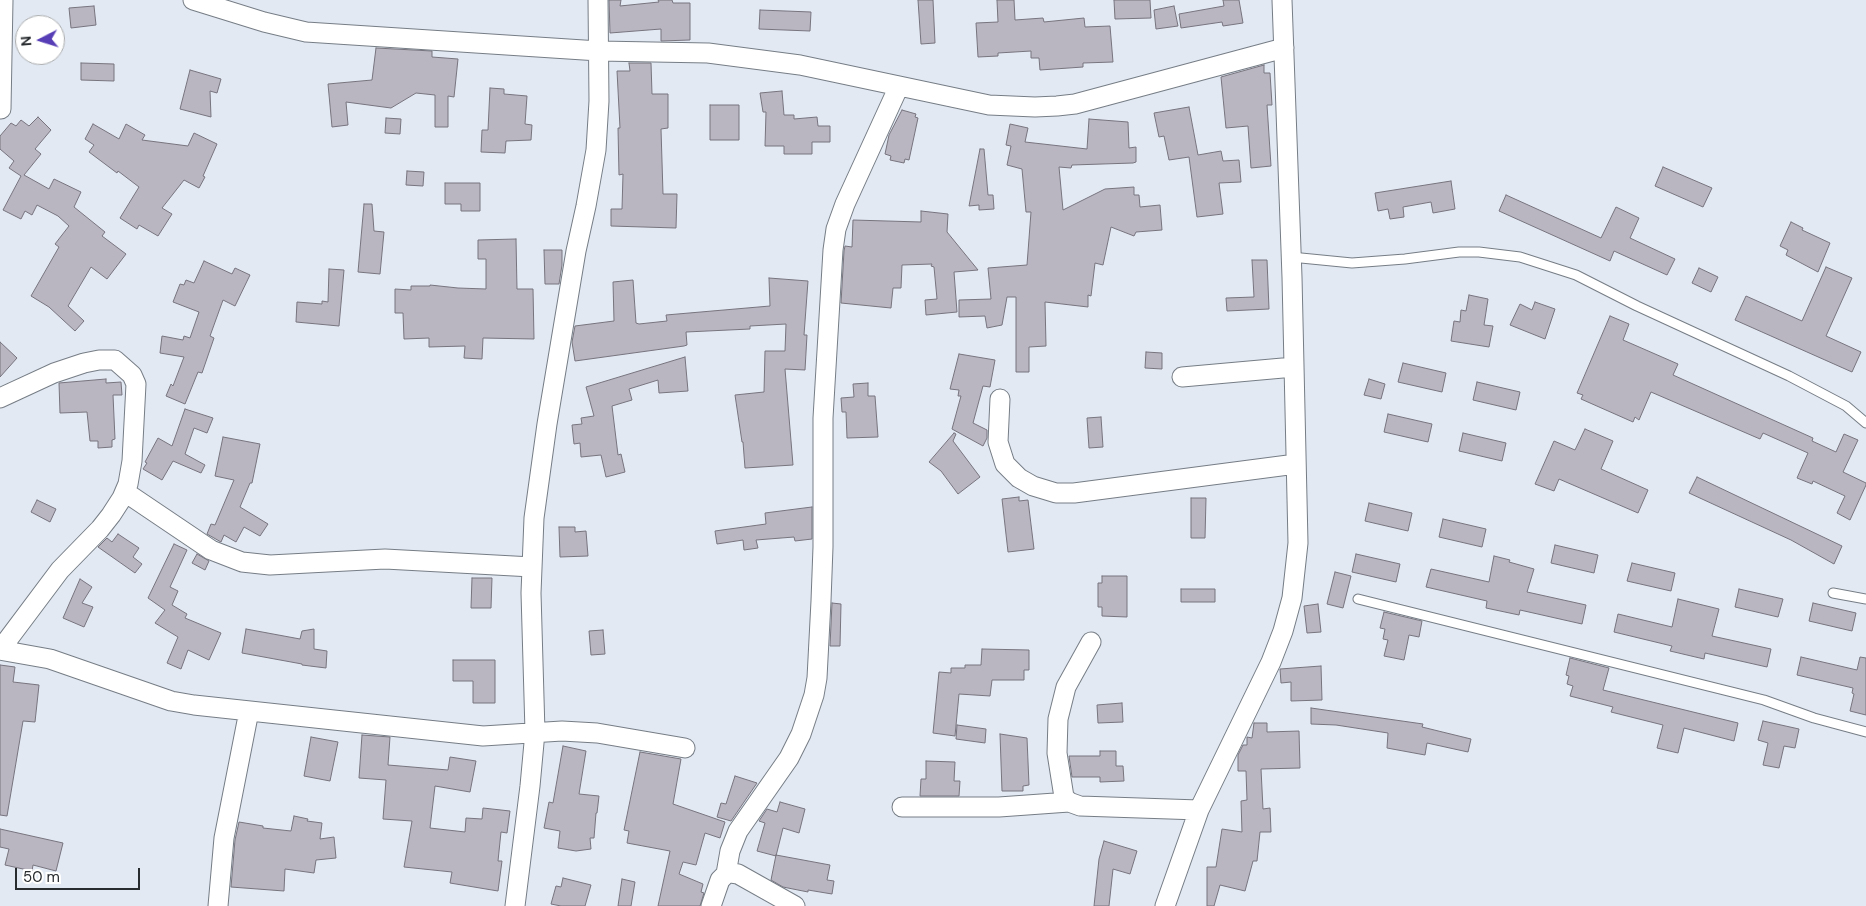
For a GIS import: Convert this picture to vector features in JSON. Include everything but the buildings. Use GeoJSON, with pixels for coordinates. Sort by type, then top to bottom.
{"type":"FeatureCollection","features":[{"type":"Feature","properties":{"kind":"street"},"geometry":{"type":"LineString","coordinates":[[2,109],[3,0]]}},
{"type":"Feature","properties":{"kind":"street"},"geometry":{"type":"LineString","coordinates":[[193,0],[264,22],[306,32],[599,51],[708,53],[800,65],[989,104],[1057,106],[1075,104],[1284,48]]}},
{"type":"Feature","properties":{"kind":"street"},"geometry":{"type":"LineString","coordinates":[[515,906],[535,732],[531,593],[534,518],[547,424],[576,251],[596,150],[599,102],[598,0]]}},
{"type":"Feature","properties":{"kind":"street"},"geometry":{"type":"LineString","coordinates":[[1165,906],[1199,810],[1271,662],[1283,631],[1292,598],[1298,543],[1282,0]]}},
{"type":"Feature","properties":{"kind":"street"},"geometry":{"type":"LineString","coordinates":[[711,906],[720,880],[726,874],[730,851],[738,831],[789,758],[801,734],[814,695],[817,678],[821,601],[823,418],[833,250],[836,230],[845,204],[899,86]]}},
{"type":"Feature","properties":{"kind":"street"},"geometry":{"type":"LineString","coordinates":[[0,398],[54,373],[99,360],[115,360],[125,367],[132,375],[136,384],[132,460],[125,492],[111,515],[78,553],[60,570],[0,650],[50,659],[171,701],[483,736],[562,731],[597,733],[685,748]]}},
{"type":"Feature","properties":{"kind":"street"},"geometry":{"type":"LineString","coordinates":[[1182,377],[1294,367]]}},
{"type":"Feature","properties":{"kind":"street"},"geometry":{"type":"LineString","coordinates":[[1000,399],[998,442],[1005,464],[1020,478],[1033,486],[1056,493],[1074,493],[1296,464]]}},
{"type":"Feature","properties":{"kind":"street"},"geometry":{"type":"LineString","coordinates":[[125,492],[211,550],[242,562],[270,565],[385,560],[532,567]]}},
{"type":"Feature","properties":{"kind":"street"},"geometry":{"type":"LineString","coordinates":[[1069,802],[1064,796],[1057,753],[1058,719],[1066,687],[1091,642]]}},
{"type":"Feature","properties":{"kind":"street"},"geometry":{"type":"LineString","coordinates":[[218,906],[224,838],[249,711]]}},
{"type":"Feature","properties":{"kind":"street"},"geometry":{"type":"LineString","coordinates":[[902,807],[999,807],[1069,802],[1080,806],[1199,810]]}},
{"type":"Feature","properties":{"kind":"street"},"geometry":{"type":"LineString","coordinates":[[726,874],[738,874],[794,906]]}},
{"type":"Feature","properties":{"kind":"lane"},"geometry":{"type":"LineString","coordinates":[[1291,256],[1352,263],[1459,252],[1479,252],[1520,257],[1576,275],[1789,376],[1846,406],[1866,423]]}},
{"type":"Feature","properties":{"kind":"lane"},"geometry":{"type":"LineString","coordinates":[[1833,593],[1866,599]]}},
{"type":"Feature","properties":{"kind":"lane"},"geometry":{"type":"LineString","coordinates":[[1358,599],[1764,700],[1814,718],[1866,732]]}}]}
